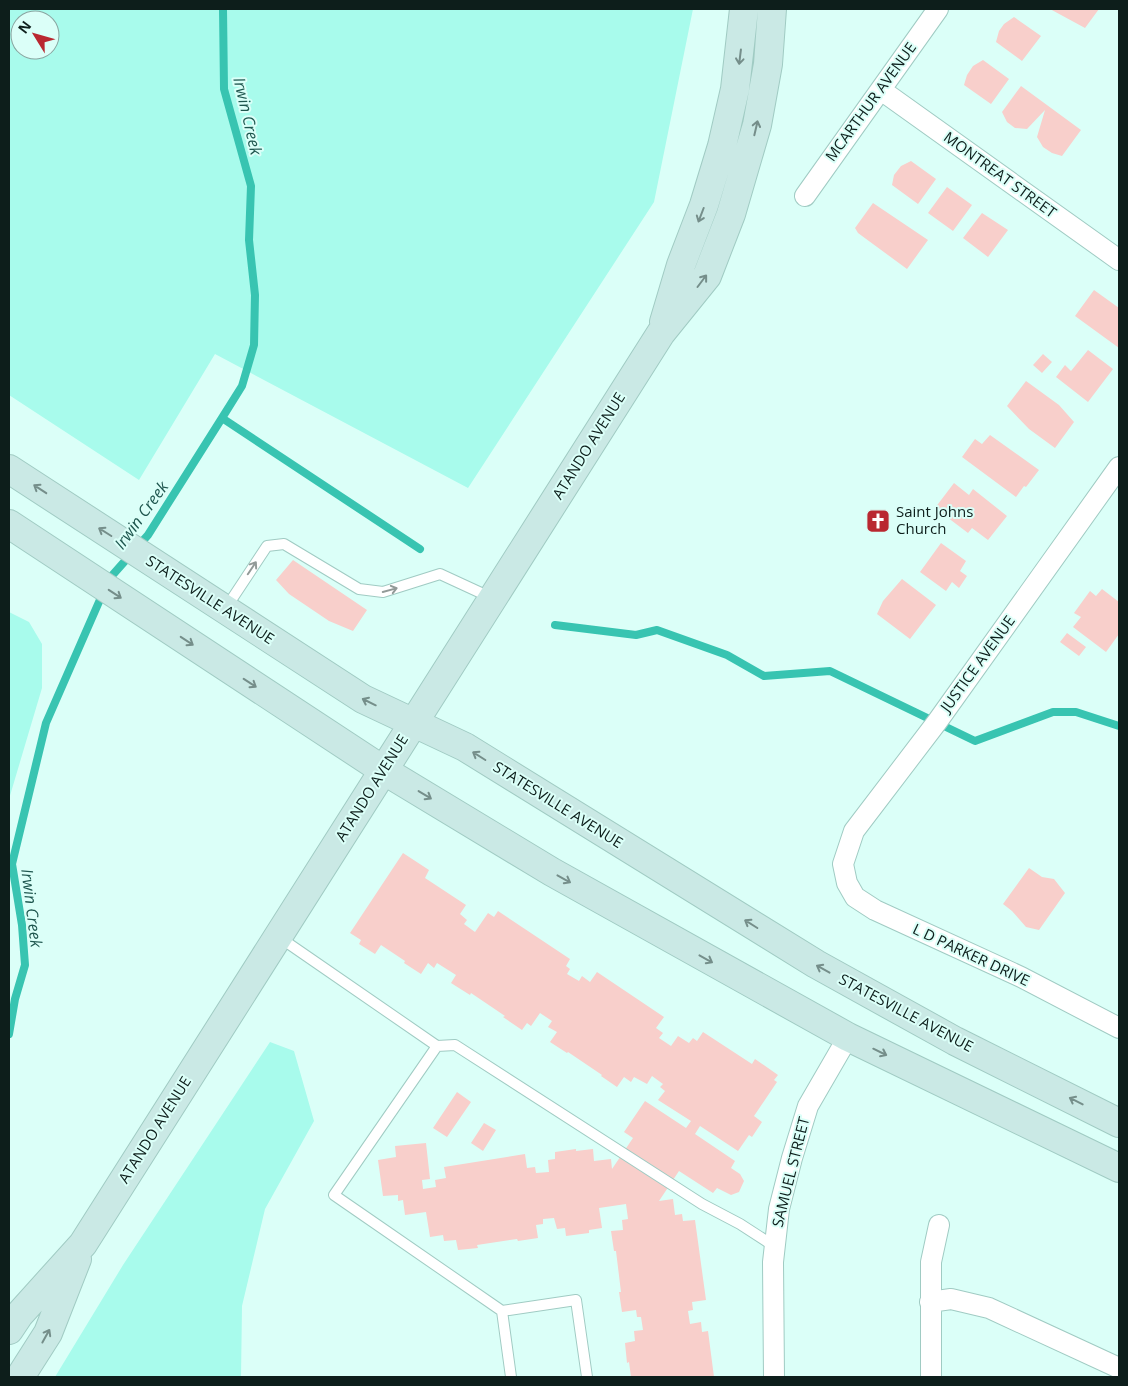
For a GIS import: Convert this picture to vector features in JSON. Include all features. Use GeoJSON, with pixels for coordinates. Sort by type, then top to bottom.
{"type":"FeatureCollection","features":[{"type":"Feature","properties":{"kind":"main road","name":"ATANDO AVENUE"},"geometry":{"type":"LineString","coordinates":[[661,333],[681,265],[704,205],[722,146],[736,80],[744,9]]}},
{"type":"Feature","properties":{"kind":"main road","name":"ATANDO AVENUE"},"geometry":{"type":"LineString","coordinates":[[9,1330],[19,1315],[83,1244],[661,333],[707,276],[731,214],[757,125],[768,64],[772,9]]}},
{"type":"Feature","properties":{"kind":"main road","name":"STATESVILLE AVENUE"},"geometry":{"type":"LineString","coordinates":[[9,469],[363,699],[465,747],[816,964],[955,1041],[1119,1123]]}},
{"type":"Feature","properties":{"kind":"main road"},"geometry":{"type":"LineString","coordinates":[[9,524],[383,770],[552,872],[848,1037],[1119,1168]]}},
{"type":"Feature","properties":{"kind":"main road","name":"ATANDO AVENUE"},"geometry":{"type":"LineString","coordinates":[[20,1377],[48,1333],[83,1244]]}},
{"type":"Feature","properties":{"kind":"street","name":"MCARTHUR AVENUE"},"geometry":{"type":"LineString","coordinates":[[805,196],[938,9]]}},
{"type":"Feature","properties":{"kind":"street","name":"MONTREAT STREET"},"geometry":{"type":"LineString","coordinates":[[881,90],[1119,260]]}},
{"type":"Feature","properties":{"kind":"street","name":"JUSTICE AVENUE"},"geometry":{"type":"LineString","coordinates":[[843,864],[854,831],[931,729],[1119,467]]}},
{"type":"Feature","properties":{"kind":"street","name":"L D PARKER DRIVE"},"geometry":{"type":"LineString","coordinates":[[843,864],[846,883],[855,896],[875,910],[1021,977],[1119,1028]]}},
{"type":"Feature","properties":{"kind":"street","name":"SAMUEL STREET"},"geometry":{"type":"LineString","coordinates":[[774,1377],[773,1262],[778,1209],[808,1106],[848,1037]]}},
{"type":"Feature","properties":{"kind":"street"},"geometry":{"type":"LineString","coordinates":[[931,1377],[931,1262],[939,1225]]}},
{"type":"Feature","properties":{"kind":"street"},"geometry":{"type":"LineString","coordinates":[[930,1302],[951,1300],[989,1308],[1119,1368]]}},
{"type":"Feature","properties":{"kind":"lane"},"geometry":{"type":"LineString","coordinates":[[225,609],[267,546],[284,544],[359,589],[383,592],[440,574],[493,598]]}},
{"type":"Feature","properties":{"kind":"lane"},"geometry":{"type":"LineString","coordinates":[[278,936],[437,1046],[455,1045],[702,1204],[740,1224],[774,1246]]}},
{"type":"Feature","properties":{"kind":"lane"},"geometry":{"type":"LineString","coordinates":[[437,1046],[334,1196],[502,1311],[576,1300],[587,1377]]}},
{"type":"Feature","properties":{"kind":"lane"},"geometry":{"type":"LineString","coordinates":[[502,1311],[511,1377]]}},
{"type":"Feature","properties":{"kind":"green space"},"geometry":{"type":"Polygon","coordinates":[[[9,9],[693,9],[654,202],[468,488],[215,354],[139,480],[9,395],[9,9]]]}},
{"type":"Feature","properties":{"kind":"green space"},"geometry":{"type":"Polygon","coordinates":[[[9,612],[29,622],[42,644],[42,688],[9,799],[9,612]]]}},
{"type":"Feature","properties":{"kind":"green space"},"geometry":{"type":"Polygon","coordinates":[[[270,1042],[294,1051],[314,1121],[265,1209],[242,1306],[241,1377],[55,1377],[123,1265],[270,1042]]]}},
{"type":"Feature","properties":{"kind":"building"},"geometry":{"type":"Polygon","coordinates":[[[1050,9],[1099,9],[1085,28],[1050,9]]]}},
{"type":"Feature","properties":{"kind":"building"},"geometry":{"type":"Polygon","coordinates":[[[1014,17],[1041,36],[1022,61],[996,42],[999,31],[1004,24],[1014,17]]]}},
{"type":"Feature","properties":{"kind":"building"},"geometry":{"type":"Polygon","coordinates":[[[983,60],[1009,79],[991,104],[964,85],[967,75],[973,66],[983,60]]]}},
{"type":"Feature","properties":{"kind":"building"},"geometry":{"type":"Polygon","coordinates":[[[1021,86],[1081,130],[1062,156],[1052,153],[1043,147],[1037,137],[1045,110],[1027,129],[1015,128],[1007,122],[1002,112],[1021,86]]]}},
{"type":"Feature","properties":{"kind":"building"},"geometry":{"type":"Polygon","coordinates":[[[911,161],[936,179],[918,204],[892,185],[894,175],[901,166],[911,161]]]}},
{"type":"Feature","properties":{"kind":"building"},"geometry":{"type":"Polygon","coordinates":[[[947,187],[972,205],[953,231],[928,213],[947,187]]]}},
{"type":"Feature","properties":{"kind":"building"},"geometry":{"type":"Polygon","coordinates":[[[873,203],[928,240],[907,269],[858,233],[855,228],[873,203]]]}},
{"type":"Feature","properties":{"kind":"building"},"geometry":{"type":"Polygon","coordinates":[[[982,213],[1008,230],[988,257],[963,238],[982,213]]]}},
{"type":"Feature","properties":{"kind":"building"},"geometry":{"type":"Polygon","coordinates":[[[1094,290],[1119,308],[1119,348],[1075,316],[1094,290]]]}},
{"type":"Feature","properties":{"kind":"building"},"geometry":{"type":"Polygon","coordinates":[[[1088,350],[1113,369],[1088,402],[1056,377],[1065,365],[1071,371],[1088,350]]]}},
{"type":"Feature","properties":{"kind":"building"},"geometry":{"type":"Polygon","coordinates":[[[1043,354],[1052,362],[1042,373],[1033,365],[1043,354]]]}},
{"type":"Feature","properties":{"kind":"building"},"geometry":{"type":"Polygon","coordinates":[[[1026,381],[1059,405],[1074,422],[1055,448],[1029,429],[1007,406],[1026,381]]]}},
{"type":"Feature","properties":{"kind":"building"},"geometry":{"type":"Polygon","coordinates":[[[990,435],[1039,470],[1016,497],[962,457],[975,439],[982,444],[990,435]]]}},
{"type":"Feature","properties":{"kind":"building"},"geometry":{"type":"Polygon","coordinates":[[[954,483],[969,495],[973,489],[1007,516],[988,540],[972,528],[968,533],[935,508],[954,483]]]}},
{"type":"Feature","properties":{"kind":"building"},"geometry":{"type":"Polygon","coordinates":[[[941,543],[966,561],[960,571],[967,576],[959,588],[952,582],[946,591],[920,572],[941,543]]]}},
{"type":"Feature","properties":{"kind":"building"},"geometry":{"type":"Polygon","coordinates":[[[293,560],[367,610],[353,631],[329,621],[289,594],[276,580],[293,560]]]}},
{"type":"Feature","properties":{"kind":"building"},"geometry":{"type":"Polygon","coordinates":[[[902,579],[936,605],[910,639],[877,614],[883,601],[902,579]]]}},
{"type":"Feature","properties":{"kind":"building"},"geometry":{"type":"Polygon","coordinates":[[[1102,589],[1119,602],[1119,634],[1106,652],[1073,627],[1081,617],[1074,613],[1090,591],[1096,596],[1102,589]]]}},
{"type":"Feature","properties":{"kind":"building"},"geometry":{"type":"Polygon","coordinates":[[[1067,633],[1086,647],[1079,656],[1060,642],[1067,633]]]}},
{"type":"Feature","properties":{"kind":"building"},"geometry":{"type":"Polygon","coordinates":[[[403,853],[429,870],[425,878],[466,905],[460,914],[467,920],[464,924],[475,932],[488,913],[494,917],[498,911],[570,959],[566,966],[570,969],[567,974],[579,981],[582,976],[590,982],[597,972],[664,1017],[656,1028],[663,1033],[659,1038],[671,1046],[678,1036],[689,1043],[693,1038],[697,1041],[703,1032],[752,1064],[755,1059],[778,1075],[774,1080],[777,1082],[754,1116],[762,1122],[752,1137],[749,1135],[738,1151],[700,1126],[695,1134],[735,1161],[731,1168],[740,1174],[744,1181],[739,1192],[731,1195],[717,1188],[713,1193],[679,1171],[659,1201],[673,1199],[675,1215],[682,1214],[683,1221],[695,1220],[706,1300],[692,1302],[693,1310],[688,1311],[690,1324],[701,1322],[702,1332],[708,1331],[714,1377],[631,1377],[629,1362],[627,1363],[625,1343],[635,1341],[634,1331],[643,1330],[641,1317],[637,1317],[636,1310],[622,1312],[616,1251],[614,1251],[611,1231],[623,1230],[622,1220],[628,1219],[626,1204],[599,1208],[602,1228],[589,1230],[589,1233],[566,1236],[565,1228],[557,1229],[554,1218],[543,1219],[543,1224],[536,1225],[538,1238],[477,1245],[478,1248],[458,1250],[456,1240],[444,1241],[443,1235],[430,1237],[426,1212],[405,1215],[403,1200],[398,1201],[398,1195],[383,1196],[378,1160],[396,1157],[395,1146],[426,1143],[430,1179],[422,1180],[423,1189],[436,1187],[435,1180],[446,1178],[444,1167],[525,1154],[527,1168],[535,1167],[536,1173],[549,1172],[548,1160],[555,1159],[555,1152],[576,1149],[576,1151],[593,1149],[594,1161],[611,1159],[612,1169],[633,1138],[624,1132],[645,1101],[686,1128],[691,1121],[658,1100],[665,1091],[660,1087],[663,1084],[652,1076],[647,1084],[634,1077],[631,1082],[624,1077],[617,1087],[568,1052],[550,1042],[557,1032],[548,1027],[552,1021],[540,1013],[531,1026],[527,1023],[522,1030],[471,993],[470,995],[451,983],[456,975],[437,963],[434,968],[428,963],[421,974],[381,945],[375,954],[359,944],[361,940],[350,933],[403,853]]]}},
{"type":"Feature","properties":{"kind":"building"},"geometry":{"type":"Polygon","coordinates":[[[1029,868],[1042,877],[1054,879],[1065,893],[1039,930],[1026,927],[1003,904],[1029,868]]]}},
{"type":"Feature","properties":{"kind":"building"},"geometry":{"type":"Polygon","coordinates":[[[457,1092],[471,1102],[447,1137],[433,1128],[457,1092]]]}},
{"type":"Feature","properties":{"kind":"building"},"geometry":{"type":"Polygon","coordinates":[[[484,1123],[496,1130],[483,1151],[471,1143],[484,1123]]]}},
{"type":"Feature","properties":{"kind":"waterway","name":"Irwin Creek"},"geometry":{"type":"LineString","coordinates":[[9,1034],[15,999],[25,965],[22,925],[12,864],[46,723],[109,579],[148,535],[242,386],[254,345],[255,295],[249,240],[251,186],[224,89],[223,9]]}},
{"type":"Feature","properties":{"kind":"waterway"},"geometry":{"type":"LineString","coordinates":[[222,418],[420,549]]}},
{"type":"Feature","properties":{"kind":"waterway"},"geometry":{"type":"LineString","coordinates":[[555,625],[636,635],[657,630],[727,655],[764,676],[830,671],[975,741],[1053,712],[1076,712],[1119,726]]}},
{"type":"Feature","properties":{"kind":"place","name":"Saint Johns Church"},"geometry":{"type":"Point","coordinates":[878,521]}}]}
